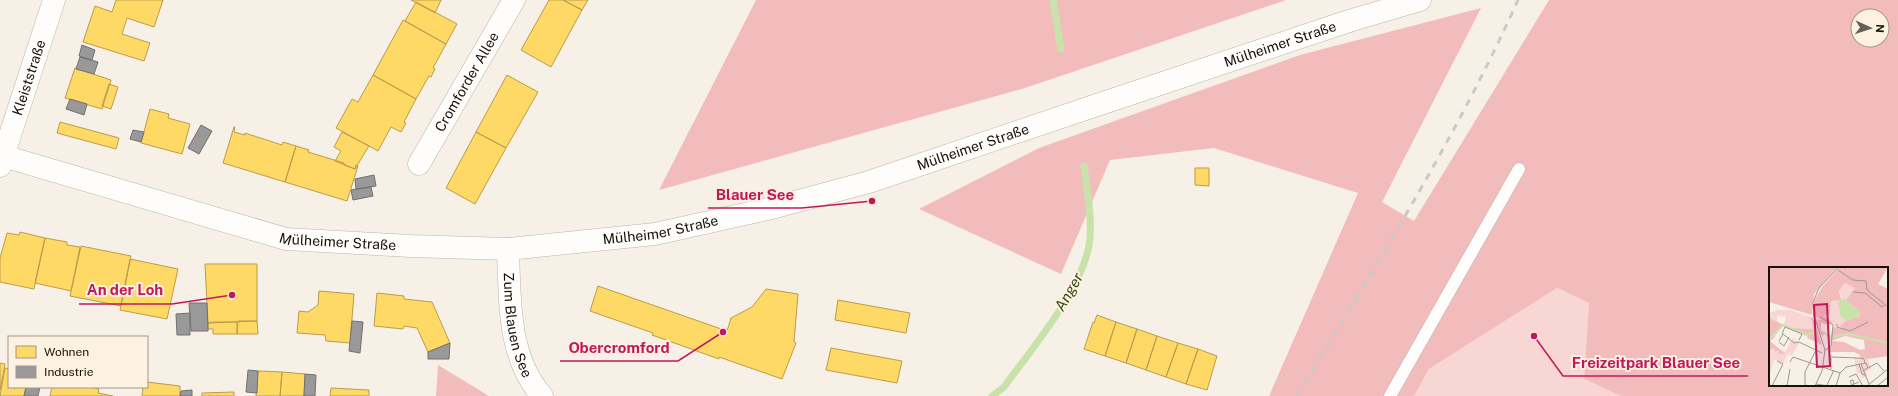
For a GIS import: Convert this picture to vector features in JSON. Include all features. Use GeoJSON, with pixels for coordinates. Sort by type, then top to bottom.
{"type":"FeatureCollection","features":[{"type":"Feature","properties":{"kind":"main road","name":"Kleiststraße"},"geometry":{"type":"LineString","coordinates":[[1,159],[54,0]]}},
{"type":"Feature","properties":{"kind":"main road","name":"Cromforder Allee"},"geometry":{"type":"LineString","coordinates":[[418,164],[514,0]]}},
{"type":"Feature","properties":{"kind":"main road","name":"Mülheimer Straße"},"geometry":{"type":"LineString","coordinates":[[1,159],[286,239],[410,246],[508,249],[655,234],[772,208],[869,182],[1349,22],[1420,0]]}},
{"type":"Feature","properties":{"kind":"main road","name":"Zum Blauen See"},"geometry":{"type":"LineString","coordinates":[[508,249],[511,321],[517,347],[525,369],[542,396]]}},
{"type":"Feature","properties":{"kind":"lane"},"geometry":{"type":"LineString","coordinates":[[1390,396],[1519,169]]}},
{"type":"Feature","properties":{"kind":"shaded area"},"geometry":{"type":"Polygon","coordinates":[[[756,0],[1286,0],[1022,89],[659,190],[756,0]]]}},
{"type":"Feature","properties":{"kind":"shaded area"},"geometry":{"type":"Polygon","coordinates":[[[1549,0],[1898,0],[1898,396],[1621,396],[1584,379],[1589,303],[1557,288],[1429,369],[1414,396],[1269,396],[1358,193],[1214,148],[1110,160],[1061,274],[919,209],[1039,148],[1300,55],[1481,8],[1382,202],[1414,221],[1549,0]]]}},
{"type":"Feature","properties":{"kind":"shaded area"},"geometry":{"type":"Polygon","coordinates":[[[1557,288],[1589,303],[1584,379],[1621,396],[1414,396],[1429,369],[1557,288]]]}},
{"type":"Feature","properties":{"kind":"shaded area"},"geometry":{"type":"Polygon","coordinates":[[[438,365],[489,396],[436,396],[438,365]]]}},
{"type":"Feature","properties":{"kind":"building: Wohnen"},"geometry":{"type":"Polygon","coordinates":[[[116,0],[163,0],[154,27],[127,18],[122,34],[150,43],[144,61],[83,42],[95,6],[112,12],[116,0]]]}},
{"type":"Feature","properties":{"kind":"building: Wohnen"},"geometry":{"type":"Polygon","coordinates":[[[411,0],[441,0],[435,13],[411,0]]]}},
{"type":"Feature","properties":{"kind":"building: Wohnen"},"geometry":{"type":"Polygon","coordinates":[[[549,0],[563,0],[582,10],[551,67],[521,50],[549,0]]]}},
{"type":"Feature","properties":{"kind":"building: Wohnen"},"geometry":{"type":"Polygon","coordinates":[[[563,0],[588,0],[582,10],[563,0]]]}},
{"type":"Feature","properties":{"kind":"building: Wohnen"},"geometry":{"type":"Polygon","coordinates":[[[416,2],[457,24],[446,44],[405,21],[416,2]]]}},
{"type":"Feature","properties":{"kind":"building: Wohnen"},"geometry":{"type":"Polygon","coordinates":[[[403,20],[446,44],[433,68],[435,69],[431,77],[429,76],[416,99],[373,75],[403,20]]]}},
{"type":"Feature","properties":{"kind":"building: Wohnen"},"geometry":{"type":"Polygon","coordinates":[[[75,68],[111,80],[102,109],[65,98],[75,68]]]}},
{"type":"Feature","properties":{"kind":"building: Wohnen"},"geometry":{"type":"Polygon","coordinates":[[[373,75],[416,99],[404,122],[406,123],[401,132],[391,127],[378,151],[336,128],[352,99],[358,102],[373,75]]]}},
{"type":"Feature","properties":{"kind":"building: Wohnen"},"geometry":{"type":"Polygon","coordinates":[[[507,75],[538,92],[506,148],[476,132],[507,75]]]}},
{"type":"Feature","properties":{"kind":"building: Wohnen"},"geometry":{"type":"Polygon","coordinates":[[[109,84],[118,87],[111,109],[102,106],[109,84]]]}},
{"type":"Feature","properties":{"kind":"building: Wohnen"},"geometry":{"type":"Polygon","coordinates":[[[150,109],[169,114],[168,118],[190,124],[182,154],[141,143],[150,109]]]}},
{"type":"Feature","properties":{"kind":"building: Wohnen"},"geometry":{"type":"Polygon","coordinates":[[[60,122],[119,138],[116,149],[57,133],[60,122]]]}},
{"type":"Feature","properties":{"kind":"building: Wohnen"},"geometry":{"type":"Polygon","coordinates":[[[234,127],[234,132],[245,135],[245,133],[282,145],[283,142],[296,146],[285,182],[223,163],[234,127]]]}},
{"type":"Feature","properties":{"kind":"building: Wohnen"},"geometry":{"type":"Polygon","coordinates":[[[342,132],[369,146],[355,169],[335,161],[341,151],[334,147],[342,132]]]}},
{"type":"Feature","properties":{"kind":"building: Wohnen"},"geometry":{"type":"Polygon","coordinates":[[[476,132],[506,148],[475,204],[446,188],[476,132]]]}},
{"type":"Feature","properties":{"kind":"building: Wohnen"},"geometry":{"type":"Polygon","coordinates":[[[296,146],[309,150],[308,152],[344,163],[344,165],[355,169],[356,165],[358,166],[347,201],[285,182],[296,146]]]}},
{"type":"Feature","properties":{"kind":"building: Wohnen"},"geometry":{"type":"Polygon","coordinates":[[[1195,168],[1209,168],[1209,186],[1195,185],[1195,168]]]}},
{"type":"Feature","properties":{"kind":"building: Wohnen"},"geometry":{"type":"Polygon","coordinates":[[[20,232],[45,238],[34,289],[0,282],[0,258],[7,233],[19,235],[20,232]]]}},
{"type":"Feature","properties":{"kind":"building: Wohnen"},"geometry":{"type":"Polygon","coordinates":[[[45,238],[67,242],[67,245],[80,247],[71,291],[35,283],[45,238]]]}},
{"type":"Feature","properties":{"kind":"building: Wohnen"},"geometry":{"type":"Polygon","coordinates":[[[81,246],[131,256],[121,306],[70,296],[81,246]]]}},
{"type":"Feature","properties":{"kind":"building: Wohnen"},"geometry":{"type":"Polygon","coordinates":[[[130,259],[178,269],[167,319],[120,310],[130,259]]]}},
{"type":"Feature","properties":{"kind":"building: Wohnen"},"geometry":{"type":"Polygon","coordinates":[[[205,264],[257,264],[257,321],[208,323],[205,264]]]}},
{"type":"Feature","properties":{"kind":"building: Wohnen"},"geometry":{"type":"Polygon","coordinates":[[[598,286],[727,331],[731,318],[752,307],[766,289],[798,294],[794,342],[796,343],[782,379],[719,357],[719,359],[652,335],[653,333],[590,311],[598,286]]]}},
{"type":"Feature","properties":{"kind":"building: Wohnen"},"geometry":{"type":"Polygon","coordinates":[[[319,291],[354,294],[350,343],[326,341],[325,335],[297,333],[299,311],[308,312],[318,305],[319,291]]]}},
{"type":"Feature","properties":{"kind":"building: Wohnen"},"geometry":{"type":"Polygon","coordinates":[[[377,293],[404,296],[404,299],[432,302],[450,343],[428,352],[417,328],[404,326],[403,329],[374,326],[377,293]]]}},
{"type":"Feature","properties":{"kind":"building: Wohnen"},"geometry":{"type":"Polygon","coordinates":[[[838,300],[910,313],[906,333],[835,320],[838,300]]]}},
{"type":"Feature","properties":{"kind":"building: Wohnen"},"geometry":{"type":"Polygon","coordinates":[[[1097,315],[1116,322],[1105,356],[1084,349],[1093,322],[1094,323],[1097,315]]]}},
{"type":"Feature","properties":{"kind":"building: Wohnen"},"geometry":{"type":"Polygon","coordinates":[[[238,321],[257,321],[258,334],[237,334],[238,321]]]}},
{"type":"Feature","properties":{"kind":"building: Wohnen"},"geometry":{"type":"Polygon","coordinates":[[[237,322],[237,334],[213,334],[213,329],[208,329],[208,323],[237,322]]]}},
{"type":"Feature","properties":{"kind":"building: Wohnen"},"geometry":{"type":"Polygon","coordinates":[[[1116,322],[1137,329],[1126,363],[1105,356],[1116,322]]]}},
{"type":"Feature","properties":{"kind":"building: Wohnen"},"geometry":{"type":"Polygon","coordinates":[[[1137,329],[1157,336],[1146,370],[1126,363],[1137,329]]]}},
{"type":"Feature","properties":{"kind":"building: Wohnen"},"geometry":{"type":"Polygon","coordinates":[[[1157,336],[1178,343],[1166,377],[1146,370],[1157,336]]]}},
{"type":"Feature","properties":{"kind":"building: Wohnen"},"geometry":{"type":"Polygon","coordinates":[[[1178,343],[1198,349],[1186,384],[1166,377],[1178,343]]]}},
{"type":"Feature","properties":{"kind":"building: Wohnen"},"geometry":{"type":"Polygon","coordinates":[[[831,348],[902,361],[897,383],[826,370],[831,348]]]}},
{"type":"Feature","properties":{"kind":"building: Wohnen"},"geometry":{"type":"Polygon","coordinates":[[[1198,349],[1217,356],[1207,390],[1186,384],[1198,349]]]}},
{"type":"Feature","properties":{"kind":"building: Wohnen"},"geometry":{"type":"Polygon","coordinates":[[[0,363],[5,364],[0,390],[0,363]]]}},
{"type":"Feature","properties":{"kind":"building: Wohnen"},"geometry":{"type":"Polygon","coordinates":[[[5,368],[8,369],[8,388],[26,388],[24,396],[0,396],[5,368]]]}},
{"type":"Feature","properties":{"kind":"building: Wohnen"},"geometry":{"type":"Polygon","coordinates":[[[258,371],[282,372],[280,396],[256,396],[258,371]]]}},
{"type":"Feature","properties":{"kind":"building: Wohnen"},"geometry":{"type":"Polygon","coordinates":[[[282,372],[305,374],[304,396],[280,396],[282,372]]]}},
{"type":"Feature","properties":{"kind":"building: Wohnen"},"geometry":{"type":"Polygon","coordinates":[[[148,382],[180,386],[180,396],[142,396],[143,388],[148,388],[148,382]]]}},
{"type":"Feature","properties":{"kind":"building: Wohnen"},"geometry":{"type":"Polygon","coordinates":[[[52,388],[95,388],[99,389],[98,393],[113,396],[50,396],[52,388]]]}},
{"type":"Feature","properties":{"kind":"building: Wohnen"},"geometry":{"type":"Polygon","coordinates":[[[331,388],[369,390],[369,396],[330,396],[331,388]]]}},
{"type":"Feature","properties":{"kind":"building: Wohnen"},"geometry":{"type":"Polygon","coordinates":[[[234,392],[234,396],[202,396],[202,393],[234,392]]]}},
{"type":"Feature","properties":{"kind":"building: Industrie"},"geometry":{"type":"Polygon","coordinates":[[[82,45],[95,50],[92,60],[79,56],[82,45]]]}},
{"type":"Feature","properties":{"kind":"building: Industrie"},"geometry":{"type":"Polygon","coordinates":[[[80,57],[98,62],[94,74],[76,69],[80,57]]]}},
{"type":"Feature","properties":{"kind":"building: Industrie"},"geometry":{"type":"Polygon","coordinates":[[[70,99],[87,104],[84,115],[66,109],[70,99]]]}},
{"type":"Feature","properties":{"kind":"building: Industrie"},"geometry":{"type":"Polygon","coordinates":[[[201,125],[212,131],[199,154],[188,148],[201,125]]]}},
{"type":"Feature","properties":{"kind":"building: Industrie"},"geometry":{"type":"Polygon","coordinates":[[[133,130],[144,132],[141,142],[130,139],[133,130]]]}},
{"type":"Feature","properties":{"kind":"building: Industrie"},"geometry":{"type":"Polygon","coordinates":[[[374,175],[376,186],[356,189],[355,179],[374,175]]]}},
{"type":"Feature","properties":{"kind":"building: Industrie"},"geometry":{"type":"Polygon","coordinates":[[[371,187],[373,196],[353,200],[351,190],[371,187]]]}},
{"type":"Feature","properties":{"kind":"building: Industrie"},"geometry":{"type":"Polygon","coordinates":[[[189,303],[207,303],[208,331],[191,331],[189,303]]]}},
{"type":"Feature","properties":{"kind":"building: Industrie"},"geometry":{"type":"Polygon","coordinates":[[[190,313],[190,335],[177,335],[176,314],[190,313]]]}},
{"type":"Feature","properties":{"kind":"building: Industrie"},"geometry":{"type":"Polygon","coordinates":[[[352,321],[363,322],[360,353],[349,351],[352,321]]]}},
{"type":"Feature","properties":{"kind":"building: Industrie"},"geometry":{"type":"Polygon","coordinates":[[[450,343],[449,359],[428,359],[428,352],[450,343]]]}},
{"type":"Feature","properties":{"kind":"building: Industrie"},"geometry":{"type":"Polygon","coordinates":[[[248,370],[258,371],[257,393],[246,392],[248,370]]]}},
{"type":"Feature","properties":{"kind":"building: Industrie"},"geometry":{"type":"Polygon","coordinates":[[[305,374],[316,375],[315,396],[304,396],[305,374]]]}},
{"type":"Feature","properties":{"kind":"building: Industrie"},"geometry":{"type":"Polygon","coordinates":[[[26,388],[40,388],[38,396],[24,396],[26,388]]]}},
{"type":"Feature","properties":{"kind":"building: Industrie"},"geometry":{"type":"Polygon","coordinates":[[[192,390],[192,396],[180,396],[181,391],[192,390]]]}},
{"type":"Feature","properties":{"kind":"waterway","name":"Anger"},"geometry":{"type":"LineString","coordinates":[[1053,0],[1061,49]]}},
{"type":"Feature","properties":{"kind":"waterway","name":"Anger"},"geometry":{"type":"LineString","coordinates":[[992,396],[1004,387],[1056,316],[1068,297],[1086,258],[1090,239],[1090,212],[1084,166]]}},
{"type":"Feature","properties":{"kind":"railway"},"geometry":{"type":"LineString","coordinates":[[1297,396],[1414,201],[1468,102],[1518,0]]}},
{"type":"Feature","properties":{"kind":"place","name":"Blauer See"},"geometry":{"type":"Point","coordinates":[872,201]}},
{"type":"Feature","properties":{"kind":"place","name":"An der Loh"},"geometry":{"type":"Point","coordinates":[232,295]}},
{"type":"Feature","properties":{"kind":"place","name":"Obercromford"},"geometry":{"type":"Point","coordinates":[723,332]}},
{"type":"Feature","properties":{"kind":"place","name":"Freizeitpark Blauer See"},"geometry":{"type":"Point","coordinates":[1534,336]}}]}
